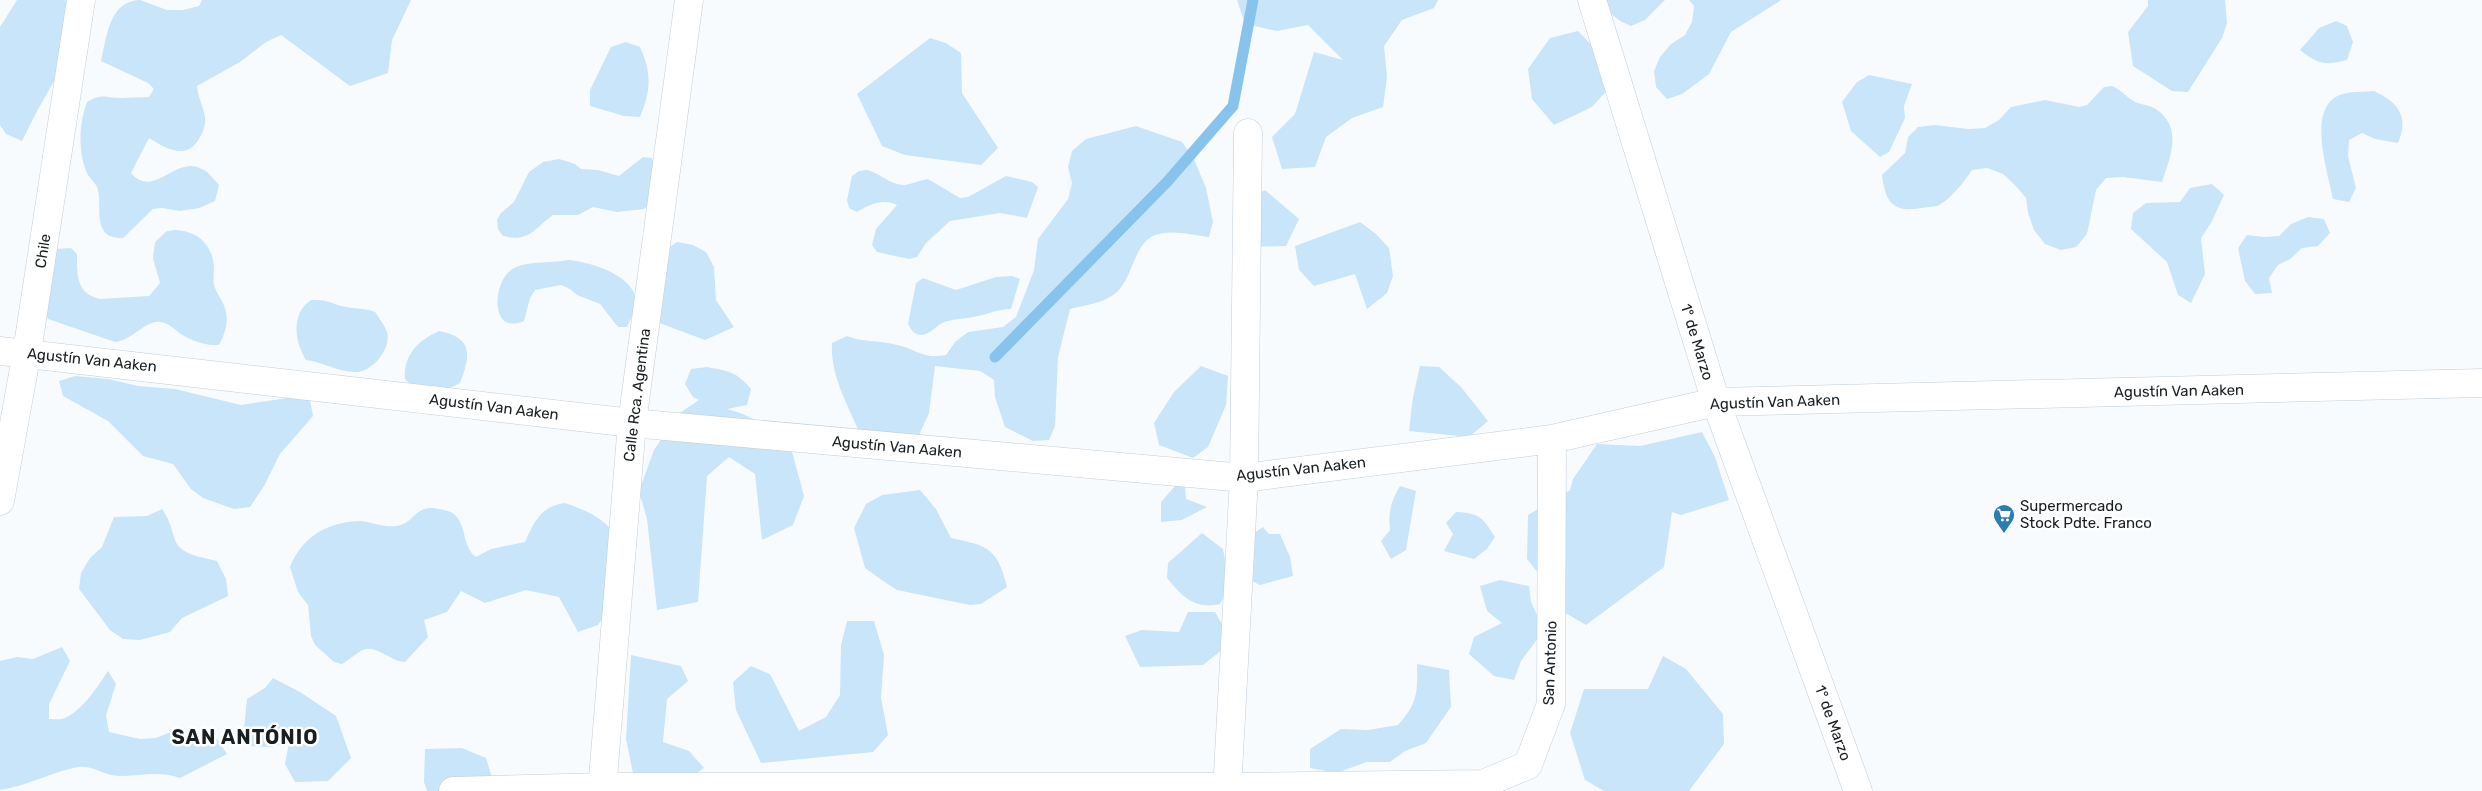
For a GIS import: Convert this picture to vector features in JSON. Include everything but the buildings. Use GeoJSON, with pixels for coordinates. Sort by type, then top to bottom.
{"type":"FeatureCollection","features":[{"type":"Feature","properties":{"kind":"street","name":"Chile"},"geometry":{"type":"LineString","coordinates":[[0,501],[27,352],[81,0]]}},
{"type":"Feature","properties":{"kind":"street","name":"Calle Rca. Agentina"},"geometry":{"type":"LineString","coordinates":[[602,789],[632,423],[688,0]]}},
{"type":"Feature","properties":{"kind":"street","name":"1° de Marzo"},"geometry":{"type":"LineString","coordinates":[[1592,0],[1716,402],[1858,791]]}},
{"type":"Feature","properties":{"kind":"street"},"geometry":{"type":"LineString","coordinates":[[1227,789],[1244,478],[1248,133]]}},
{"type":"Feature","properties":{"kind":"street","name":"Agustín Van Aaken"},"geometry":{"type":"LineString","coordinates":[[0,351],[27,352],[632,423],[1244,478],[1552,439],[1716,402],[2482,383]]}},
{"type":"Feature","properties":{"kind":"street","name":"San Antonio"},"geometry":{"type":"LineString","coordinates":[[452,791],[602,789],[1227,789],[1483,784],[1528,765],[1551,704],[1552,439]]}},
{"type":"Feature","properties":{"kind":"shaded area"},"geometry":{"type":"Polygon","coordinates":[[[17,0],[65,0],[68,5],[71,51],[22,141],[6,134],[0,125],[0,27],[17,0]]]}},
{"type":"Feature","properties":{"kind":"shaded area"},"geometry":{"type":"Polygon","coordinates":[[[140,0],[167,10],[183,10],[199,6],[202,0],[411,0],[392,40],[388,73],[350,86],[281,35],[266,42],[240,62],[197,86],[205,120],[202,134],[194,146],[182,151],[168,149],[149,138],[131,173],[140,180],[148,182],[157,180],[183,167],[192,166],[202,169],[219,185],[215,201],[199,208],[180,211],[162,208],[153,209],[123,238],[112,237],[102,227],[97,187],[87,173],[83,163],[81,128],[87,102],[92,99],[101,97],[149,97],[154,89],[148,83],[101,61],[108,31],[116,13],[122,6],[140,0]]]}},
{"type":"Feature","properties":{"kind":"shaded area"},"geometry":{"type":"Polygon","coordinates":[[[1237,0],[1438,0],[1434,8],[1402,20],[1384,46],[1387,77],[1383,107],[1352,118],[1326,137],[1315,167],[1282,169],[1272,137],[1295,114],[1314,52],[1343,60],[1308,25],[1277,31],[1245,24],[1237,0]]]}},
{"type":"Feature","properties":{"kind":"shaded area"},"geometry":{"type":"Polygon","coordinates":[[[1602,0],[1665,0],[1645,20],[1631,26],[1614,16],[1602,0]]]}},
{"type":"Feature","properties":{"kind":"shaded area"},"geometry":{"type":"Polygon","coordinates":[[[1689,0],[1781,0],[1731,32],[1709,74],[1682,94],[1667,99],[1656,87],[1654,71],[1660,57],[1671,44],[1685,35],[1692,22],[1694,6],[1689,0]]]}},
{"type":"Feature","properties":{"kind":"shaded area"},"geometry":{"type":"Polygon","coordinates":[[[2148,0],[2225,0],[2227,23],[2222,38],[2188,92],[2172,91],[2133,66],[2128,32],[2148,6],[2148,0]]]}},
{"type":"Feature","properties":{"kind":"shaded area"},"geometry":{"type":"Polygon","coordinates":[[[2336,21],[2347,26],[2353,42],[2347,60],[2333,63],[2317,61],[2300,50],[2319,28],[2336,21]]]}},
{"type":"Feature","properties":{"kind":"shaded area"},"geometry":{"type":"Polygon","coordinates":[[[1578,31],[1611,65],[1611,86],[1592,107],[1554,125],[1532,99],[1528,69],[1550,38],[1578,31]]]}},
{"type":"Feature","properties":{"kind":"shaded area"},"geometry":{"type":"Polygon","coordinates":[[[930,38],[946,43],[961,53],[962,93],[998,148],[981,165],[905,155],[882,146],[857,94],[930,38]]]}},
{"type":"Feature","properties":{"kind":"shaded area"},"geometry":{"type":"Polygon","coordinates":[[[626,42],[640,47],[647,66],[648,90],[640,117],[624,116],[590,106],[590,90],[611,47],[626,42]]]}},
{"type":"Feature","properties":{"kind":"shaded area"},"geometry":{"type":"Polygon","coordinates":[[[1869,75],[1912,84],[1904,106],[1905,118],[1889,152],[1880,157],[1851,131],[1842,102],[1857,82],[1869,75]]]}},
{"type":"Feature","properties":{"kind":"shaded area"},"geometry":{"type":"Polygon","coordinates":[[[2112,86],[2119,89],[2135,102],[2155,108],[2165,117],[2170,125],[2172,134],[2171,153],[2162,182],[2123,177],[2106,178],[2096,190],[2087,234],[2076,247],[2061,250],[2045,244],[2034,230],[2028,213],[2026,198],[2003,174],[1987,168],[1972,170],[1952,195],[1937,206],[1904,209],[1892,204],[1888,199],[1882,175],[1905,153],[1908,137],[1918,127],[1935,125],[1968,129],[1985,128],[1999,120],[2011,107],[2045,100],[2079,107],[2087,105],[2104,87],[2112,86]]]}},
{"type":"Feature","properties":{"kind":"shaded area"},"geometry":{"type":"Polygon","coordinates":[[[2374,91],[2390,100],[2400,111],[2402,125],[2398,143],[2375,139],[2362,133],[2349,140],[2348,156],[2356,188],[2349,202],[2333,199],[2322,142],[2324,113],[2330,102],[2340,95],[2374,91]]]}},
{"type":"Feature","properties":{"kind":"shaded area"},"geometry":{"type":"Polygon","coordinates":[[[1136,126],[1182,142],[1193,157],[1206,188],[1213,222],[1209,237],[1175,232],[1155,235],[1142,245],[1127,278],[1117,292],[1101,301],[1070,309],[1058,357],[1055,426],[1049,440],[1033,441],[1005,427],[995,397],[994,380],[980,371],[935,366],[929,413],[916,442],[860,434],[837,379],[832,355],[832,343],[847,336],[860,340],[891,343],[925,355],[937,356],[946,355],[955,342],[968,332],[1003,327],[1016,317],[1034,270],[1038,239],[1068,199],[1072,183],[1068,167],[1072,151],[1086,139],[1136,126]]]}},
{"type":"Feature","properties":{"kind":"shaded area"},"geometry":{"type":"Polygon","coordinates":[[[643,157],[652,158],[654,166],[650,203],[644,209],[617,212],[593,207],[578,215],[553,215],[531,233],[519,238],[503,236],[498,229],[497,220],[501,213],[514,202],[529,172],[543,162],[559,159],[575,164],[581,169],[598,170],[619,176],[643,157]]]}},
{"type":"Feature","properties":{"kind":"shaded area"},"geometry":{"type":"Polygon","coordinates":[[[867,170],[900,185],[928,179],[960,198],[968,197],[1006,176],[1032,182],[1038,187],[1027,218],[1000,213],[950,221],[926,243],[917,257],[909,259],[877,252],[872,245],[876,229],[897,205],[881,202],[857,212],[849,208],[847,200],[852,176],[859,171],[867,170]]]}},
{"type":"Feature","properties":{"kind":"shaded area"},"geometry":{"type":"Polygon","coordinates":[[[2212,184],[2224,195],[2211,223],[2201,238],[2205,274],[2191,303],[2178,295],[2167,262],[2131,229],[2133,213],[2146,203],[2180,202],[2190,188],[2212,184]]]}},
{"type":"Feature","properties":{"kind":"shaded area"},"geometry":{"type":"Polygon","coordinates":[[[1265,190],[1299,219],[1286,246],[1245,247],[1238,203],[1265,190]]]}},
{"type":"Feature","properties":{"kind":"shaded area"},"geometry":{"type":"Polygon","coordinates":[[[2308,217],[2324,219],[2330,233],[2318,246],[2302,248],[2290,259],[2278,265],[2269,278],[2272,293],[2255,294],[2245,281],[2238,248],[2247,235],[2279,236],[2291,224],[2308,217]]]}},
{"type":"Feature","properties":{"kind":"shaded area"},"geometry":{"type":"Polygon","coordinates":[[[1360,222],[1376,234],[1389,248],[1393,276],[1387,293],[1367,309],[1355,274],[1314,286],[1299,270],[1295,246],[1360,222]]]}},
{"type":"Feature","properties":{"kind":"shaded area"},"geometry":{"type":"Polygon","coordinates":[[[175,230],[197,236],[211,252],[216,291],[222,301],[227,318],[226,329],[219,345],[209,345],[194,341],[161,322],[149,324],[127,338],[115,342],[48,319],[41,304],[56,249],[71,248],[77,254],[78,276],[86,293],[100,299],[149,296],[160,283],[153,258],[155,242],[167,231],[175,230]]]}},
{"type":"Feature","properties":{"kind":"shaded area"},"geometry":{"type":"Polygon","coordinates":[[[677,242],[693,245],[706,252],[714,267],[716,300],[734,327],[705,340],[654,321],[664,251],[677,242]]]}},
{"type":"Feature","properties":{"kind":"shaded area"},"geometry":{"type":"Polygon","coordinates":[[[567,260],[599,267],[621,278],[630,286],[635,295],[636,305],[627,327],[618,327],[600,304],[577,295],[561,285],[535,290],[530,298],[524,321],[513,324],[505,321],[500,315],[498,295],[505,276],[511,270],[530,263],[567,260]]]}},
{"type":"Feature","properties":{"kind":"shaded area"},"geometry":{"type":"Polygon","coordinates":[[[1012,276],[1020,279],[1011,309],[946,322],[922,335],[913,332],[908,324],[916,283],[923,278],[956,290],[996,277],[1012,276]]]}},
{"type":"Feature","properties":{"kind":"shaded area"},"geometry":{"type":"Polygon","coordinates":[[[311,300],[322,300],[375,312],[387,332],[388,339],[379,359],[367,369],[355,372],[306,360],[299,344],[296,328],[300,312],[311,300]]]}},
{"type":"Feature","properties":{"kind":"shaded area"},"geometry":{"type":"Polygon","coordinates":[[[439,331],[458,338],[466,349],[466,364],[460,383],[444,391],[411,385],[405,379],[409,356],[418,344],[439,331]]]}},
{"type":"Feature","properties":{"kind":"shaded area"},"geometry":{"type":"Polygon","coordinates":[[[1201,366],[1228,376],[1226,405],[1208,447],[1193,458],[1159,445],[1154,423],[1174,392],[1201,366]]]}},
{"type":"Feature","properties":{"kind":"shaded area"},"geometry":{"type":"Polygon","coordinates":[[[1420,366],[1439,367],[1461,387],[1488,421],[1469,437],[1409,431],[1413,397],[1420,366]]]}},
{"type":"Feature","properties":{"kind":"shaded area"},"geometry":{"type":"Polygon","coordinates":[[[707,367],[732,373],[751,389],[747,405],[727,409],[743,414],[788,437],[804,496],[793,525],[762,540],[755,474],[729,457],[707,476],[698,602],[657,610],[647,519],[639,491],[654,450],[678,414],[699,400],[693,397],[685,384],[691,369],[707,367]]]}},
{"type":"Feature","properties":{"kind":"shaded area"},"geometry":{"type":"Polygon","coordinates":[[[75,376],[108,379],[138,386],[175,389],[241,405],[294,397],[310,400],[313,416],[280,454],[264,486],[250,507],[234,509],[203,498],[191,489],[173,464],[143,456],[108,421],[63,396],[59,381],[75,376]]]}},
{"type":"Feature","properties":{"kind":"shaded area"},"geometry":{"type":"Polygon","coordinates":[[[1702,432],[1715,457],[1729,500],[1681,515],[1672,512],[1664,567],[1586,625],[1562,611],[1546,583],[1527,559],[1528,515],[1570,490],[1573,479],[1597,444],[1640,446],[1702,432]]]}},
{"type":"Feature","properties":{"kind":"shaded area"},"geometry":{"type":"Polygon","coordinates":[[[1176,485],[1185,487],[1186,499],[1207,507],[1182,520],[1161,522],[1161,502],[1176,485]]]}},
{"type":"Feature","properties":{"kind":"shaded area"},"geometry":{"type":"Polygon","coordinates":[[[1400,486],[1416,491],[1406,550],[1391,559],[1381,541],[1390,530],[1389,518],[1391,507],[1400,486]]]}},
{"type":"Feature","properties":{"kind":"shaded area"},"geometry":{"type":"Polygon","coordinates":[[[920,490],[936,509],[951,538],[983,547],[995,556],[1007,587],[981,604],[970,605],[897,590],[865,568],[854,528],[866,504],[882,495],[920,490]]]}},
{"type":"Feature","properties":{"kind":"shaded area"},"geometry":{"type":"Polygon","coordinates":[[[565,503],[597,517],[612,531],[609,609],[598,625],[578,632],[559,597],[526,590],[485,603],[461,591],[447,612],[424,620],[428,637],[405,662],[373,649],[368,649],[360,651],[342,664],[334,662],[315,645],[311,636],[308,605],[298,592],[290,567],[301,547],[316,534],[346,522],[358,521],[396,526],[407,522],[425,509],[439,509],[454,514],[458,519],[468,548],[476,557],[491,549],[525,542],[535,522],[544,511],[565,503]]]}},
{"type":"Feature","properties":{"kind":"shaded area"},"geometry":{"type":"Polygon","coordinates":[[[162,509],[170,523],[176,543],[180,548],[191,554],[217,561],[226,579],[228,596],[182,618],[170,632],[140,640],[123,639],[110,630],[79,589],[81,573],[90,558],[102,547],[114,517],[147,516],[162,509]]]}},
{"type":"Feature","properties":{"kind":"shaded area"},"geometry":{"type":"Polygon","coordinates":[[[1456,512],[1476,515],[1484,521],[1495,537],[1487,549],[1474,559],[1444,551],[1453,534],[1446,523],[1456,512]]]}},
{"type":"Feature","properties":{"kind":"shaded area"},"geometry":{"type":"Polygon","coordinates":[[[1263,527],[1269,534],[1280,534],[1290,557],[1293,576],[1260,585],[1246,578],[1248,537],[1263,527]]]}},
{"type":"Feature","properties":{"kind":"shaded area"},"geometry":{"type":"Polygon","coordinates":[[[1202,533],[1223,549],[1230,586],[1220,604],[1203,605],[1189,600],[1167,578],[1168,563],[1202,533]]]}},
{"type":"Feature","properties":{"kind":"shaded area"},"geometry":{"type":"Polygon","coordinates":[[[1500,580],[1529,586],[1531,602],[1544,630],[1521,661],[1514,680],[1494,676],[1469,654],[1474,637],[1502,623],[1487,611],[1480,586],[1500,580]]]}},
{"type":"Feature","properties":{"kind":"shaded area"},"geometry":{"type":"Polygon","coordinates":[[[1188,612],[1215,612],[1232,642],[1203,665],[1140,667],[1125,636],[1142,630],[1179,632],[1188,612]]]}},
{"type":"Feature","properties":{"kind":"shaded area"},"geometry":{"type":"Polygon","coordinates":[[[847,621],[874,621],[884,655],[881,698],[888,735],[873,752],[761,763],[736,710],[733,682],[751,666],[770,674],[799,731],[826,717],[840,695],[841,645],[847,621]]]}},
{"type":"Feature","properties":{"kind":"shaded area"},"geometry":{"type":"Polygon","coordinates":[[[62,647],[70,661],[49,704],[49,719],[63,719],[72,714],[90,697],[108,671],[116,684],[106,715],[109,732],[140,739],[156,738],[171,732],[217,739],[227,754],[180,778],[161,774],[120,776],[91,768],[78,767],[0,790],[0,661],[17,657],[33,659],[62,647]]]}},
{"type":"Feature","properties":{"kind":"shaded area"},"geometry":{"type":"Polygon","coordinates":[[[631,655],[681,666],[688,681],[667,699],[663,742],[689,751],[704,768],[670,791],[634,778],[626,739],[631,655]]]}},
{"type":"Feature","properties":{"kind":"shaded area"},"geometry":{"type":"Polygon","coordinates":[[[1663,656],[1686,669],[1723,714],[1724,744],[1689,791],[1604,791],[1585,780],[1570,733],[1584,689],[1648,689],[1663,656]]]}},
{"type":"Feature","properties":{"kind":"shaded area"},"geometry":{"type":"Polygon","coordinates":[[[1417,664],[1449,670],[1451,707],[1426,743],[1405,751],[1390,762],[1367,762],[1336,773],[1310,768],[1310,749],[1341,729],[1368,730],[1398,725],[1413,704],[1417,682],[1417,664]]]}},
{"type":"Feature","properties":{"kind":"shaded area"},"geometry":{"type":"Polygon","coordinates":[[[273,678],[300,692],[336,716],[351,758],[328,781],[295,782],[285,764],[289,743],[271,747],[247,746],[244,730],[247,699],[265,688],[273,678]]]}},
{"type":"Feature","properties":{"kind":"shaded area"},"geometry":{"type":"Polygon","coordinates":[[[462,748],[486,758],[492,778],[486,791],[427,791],[424,782],[425,749],[462,748]]]}},
{"type":"Feature","properties":{"kind":"waterway"},"geometry":{"type":"LineString","coordinates":[[995,357],[1167,182],[1233,106],[1253,0]]}},
{"type":"Feature","properties":{"kind":"place","name":"Supermercado Stock Pdte. Franco"},"geometry":{"type":"Point","coordinates":[2004,534]}},
{"type":"Feature","properties":{"kind":"district","name":"SAN ANTÓNIO"},"geometry":{"type":"Point","coordinates":[245,737]}}]}
